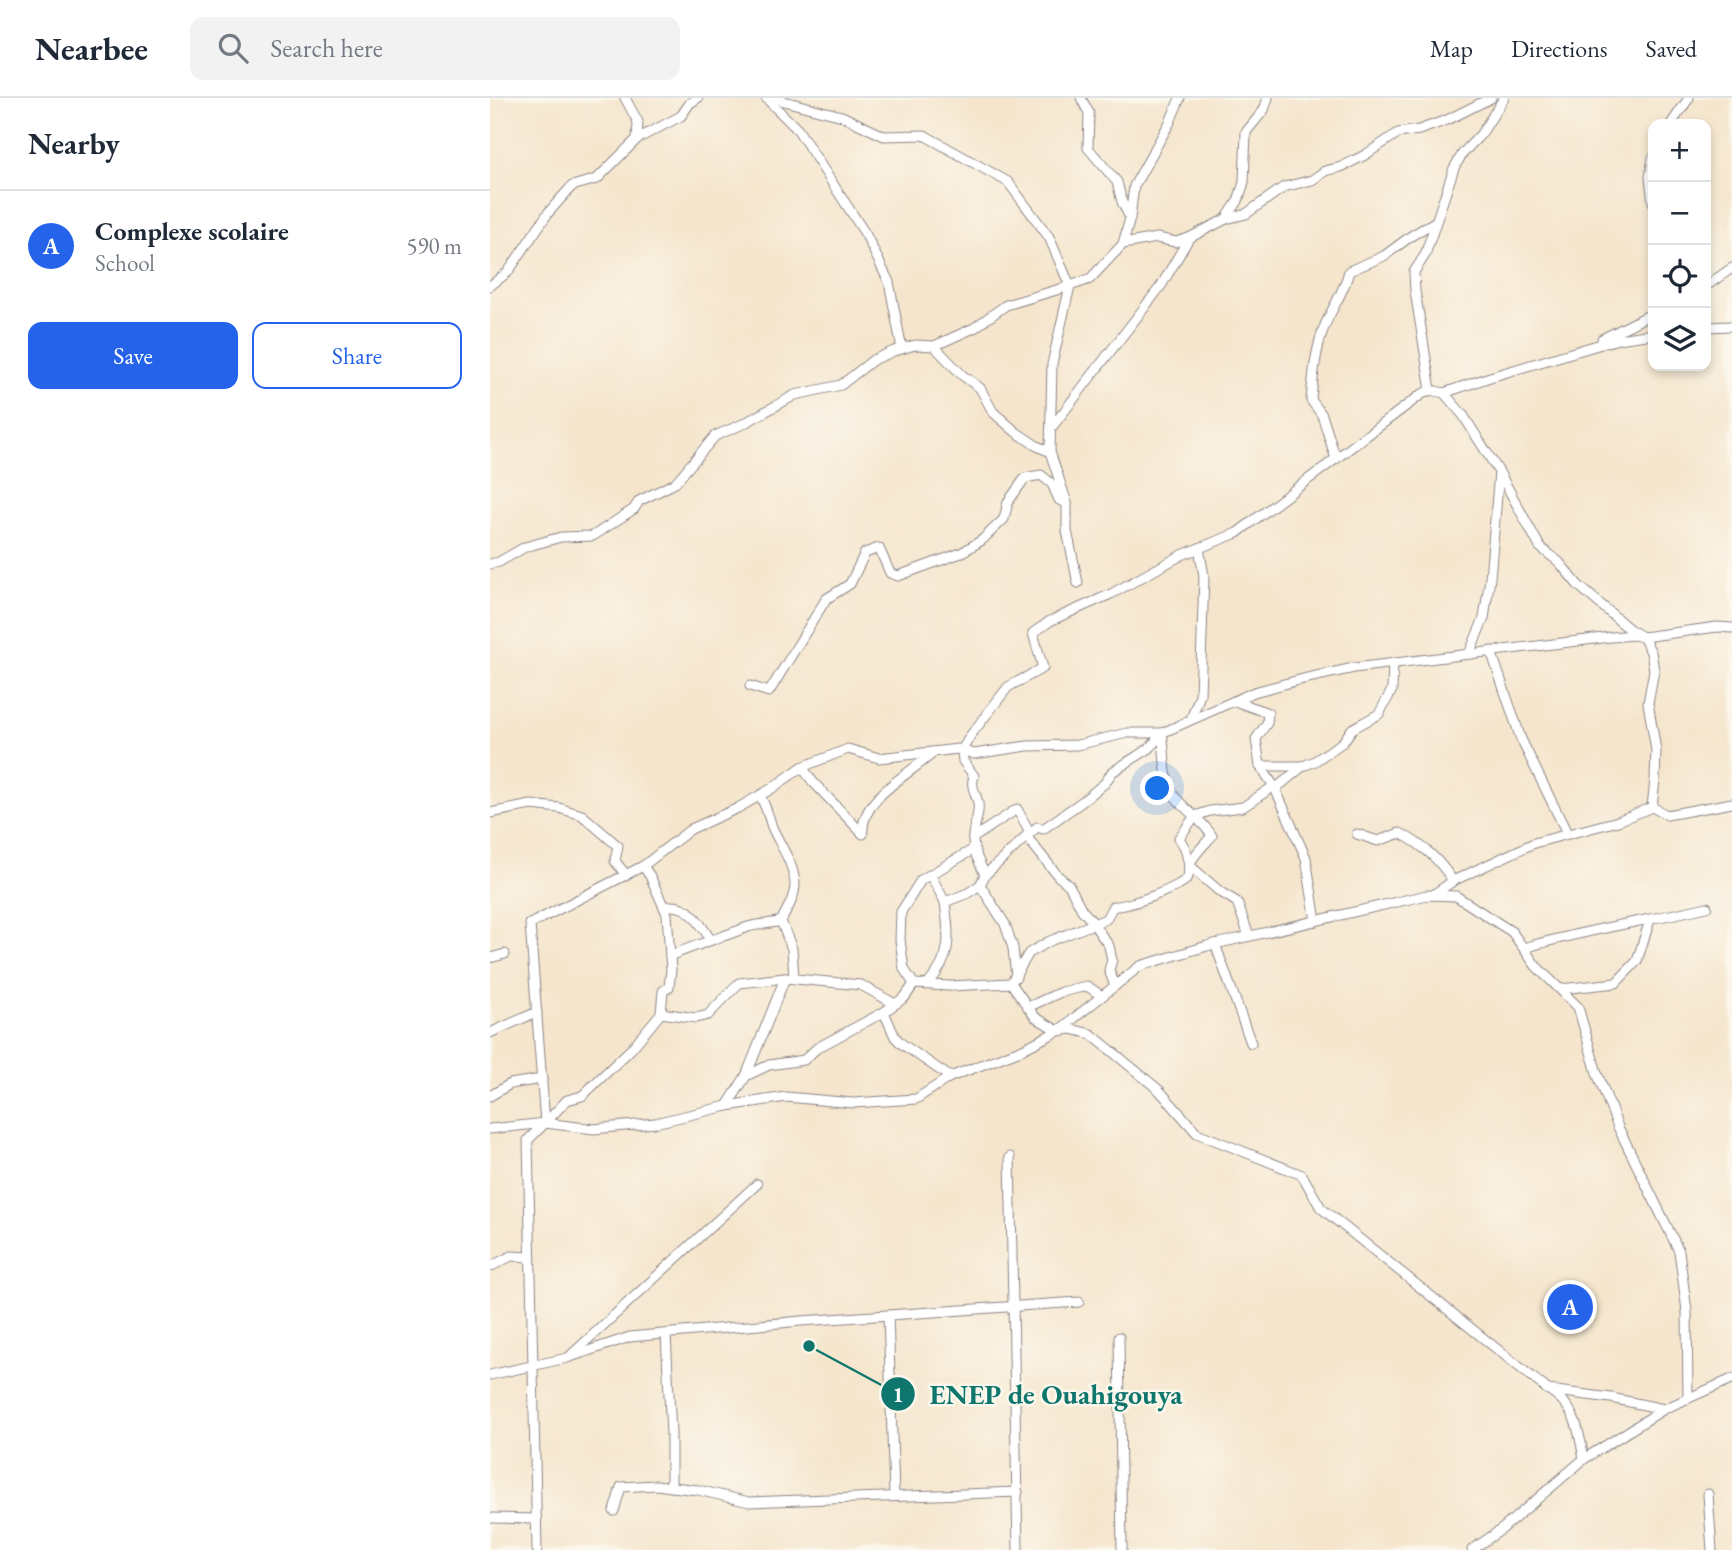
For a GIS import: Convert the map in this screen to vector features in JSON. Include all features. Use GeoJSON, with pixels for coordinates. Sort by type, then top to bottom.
{"type":"FeatureCollection","features":[{"type":"Feature","properties":{"kind":"street"},"geometry":{"type":"LineString","coordinates":[[625,98],[638,122],[637,139]]}},
{"type":"Feature","properties":{"kind":"street"},"geometry":{"type":"LineString","coordinates":[[490,286],[508,272],[548,213],[572,186],[597,179],[637,139],[681,116],[690,103],[698,98]]}},
{"type":"Feature","properties":{"kind":"street"},"geometry":{"type":"LineString","coordinates":[[766,98],[798,130],[866,235],[889,282],[902,349]]}},
{"type":"Feature","properties":{"kind":"street"},"geometry":{"type":"LineString","coordinates":[[772,98],[842,116],[884,136],[924,135],[1008,182],[1049,237],[1070,286],[1052,364],[1050,452],[1067,503],[1067,531],[1078,583]]}},
{"type":"Feature","properties":{"kind":"street"},"geometry":{"type":"LineString","coordinates":[[1081,98],[1089,113],[1088,148],[1117,182],[1130,218]]}},
{"type":"Feature","properties":{"kind":"street"},"geometry":{"type":"LineString","coordinates":[[490,564],[499,562],[525,547],[561,537],[593,536],[634,509],[639,500],[675,483],[715,436],[795,395],[841,385],[873,360],[915,345],[934,346],[975,328],[1006,305],[1090,279],[1123,244],[1134,186],[1170,122],[1180,98]]}},
{"type":"Feature","properties":{"kind":"street"},"geometry":{"type":"LineString","coordinates":[[1226,219],[1238,201],[1244,182],[1246,132],[1264,110],[1268,98]]}},
{"type":"Feature","properties":{"kind":"street"},"geometry":{"type":"LineString","coordinates":[[1123,244],[1157,237],[1176,242],[1189,238],[1226,219],[1246,214],[1284,187],[1312,180],[1325,171],[1353,162],[1398,133],[1419,130],[1447,120],[1491,98]]}},
{"type":"Feature","properties":{"kind":"street"},"geometry":{"type":"LineString","coordinates":[[1431,390],[1415,291],[1415,272],[1425,255],[1454,168],[1481,134],[1504,98]]}},
{"type":"Feature","properties":{"kind":"street"},"geometry":{"type":"LineString","coordinates":[[1674,119],[1689,98]]}},
{"type":"Feature","properties":{"kind":"street"},"geometry":{"type":"LineString","coordinates":[[1336,458],[1322,415],[1311,400],[1313,374],[1322,331],[1345,287],[1349,271],[1384,256],[1436,221]]}},
{"type":"Feature","properties":{"kind":"street"},"geometry":{"type":"LineString","coordinates":[[1052,427],[1161,286],[1189,238]]}},
{"type":"Feature","properties":{"kind":"street"},"geometry":{"type":"LineString","coordinates":[[1711,283],[1732,268]]}},
{"type":"Feature","properties":{"kind":"street"},"geometry":{"type":"LineString","coordinates":[[1580,350],[1648,316]]}},
{"type":"Feature","properties":{"kind":"street"},"geometry":{"type":"LineString","coordinates":[[1711,327],[1732,326]]}},
{"type":"Feature","properties":{"kind":"street"},"geometry":{"type":"LineString","coordinates":[[1584,1459],[1574,1416],[1563,1400],[1321,1208],[1302,1175],[1197,1133],[1160,1090],[1091,1034],[1071,1029],[1058,1031],[1035,1017],[1014,980],[1013,948],[1005,924],[983,880],[973,844],[979,818],[978,803],[972,785],[974,776],[963,761],[962,750],[1007,687],[1043,668],[1034,633],[1050,621],[1152,573],[1182,555],[1237,533],[1422,394],[1431,390],[1444,393],[1618,339],[1648,335]]}},
{"type":"Feature","properties":{"kind":"street"},"geometry":{"type":"LineString","coordinates":[[934,346],[962,375],[980,388],[993,412],[1016,432],[1050,452]]}},
{"type":"Feature","properties":{"kind":"street"},"geometry":{"type":"LineString","coordinates":[[1444,393],[1463,415],[1499,472],[1540,547],[1559,562],[1578,585],[1629,629],[1643,637],[1651,652],[1654,670],[1648,703],[1655,737],[1655,780],[1651,807]]}},
{"type":"Feature","properties":{"kind":"street"},"geometry":{"type":"LineString","coordinates":[[1469,654],[1484,618],[1499,472]]}},
{"type":"Feature","properties":{"kind":"street"},"geometry":{"type":"LineString","coordinates":[[750,686],[769,692],[825,599],[850,584],[865,553],[879,548],[890,573],[898,576],[961,553],[982,540],[1003,519],[1008,502],[1026,478],[1041,475],[1052,484],[1059,500],[1067,503]]}},
{"type":"Feature","properties":{"kind":"street"},"geometry":{"type":"LineString","coordinates":[[1191,719],[1200,695],[1204,576],[1199,548]]}},
{"type":"Feature","properties":{"kind":"street"},"geometry":{"type":"LineString","coordinates":[[945,902],[968,893],[1028,834],[1037,827],[1043,829],[1067,814],[1105,783],[1112,772],[1150,748],[1162,733],[1254,692],[1354,668],[1611,637],[1643,637],[1717,627],[1732,628]]}},
{"type":"Feature","properties":{"kind":"street"},"geometry":{"type":"LineString","coordinates":[[1491,652],[1521,739],[1567,833]]}},
{"type":"Feature","properties":{"kind":"street"},"geometry":{"type":"LineString","coordinates":[[1014,980],[1029,953],[1050,941],[1106,919],[1113,906],[1139,903],[1180,885],[1188,877],[1189,864],[1179,838],[1195,816],[1210,811],[1243,807],[1343,742],[1352,729],[1379,714],[1392,690],[1394,663]]}},
{"type":"Feature","properties":{"kind":"street"},"geometry":{"type":"LineString","coordinates":[[1235,701],[1268,713],[1267,723],[1256,739],[1260,766],[1274,788],[1306,858],[1316,921]]}},
{"type":"Feature","properties":{"kind":"street"},"geometry":{"type":"LineString","coordinates":[[545,1123],[530,924],[643,866],[691,829],[760,796],[803,767],[848,750],[879,758],[958,749],[974,754],[1027,746],[1077,745],[1127,733],[1162,733]]}},
{"type":"Feature","properties":{"kind":"street"},"geometry":{"type":"LineString","coordinates":[[1162,733],[1171,793],[1212,836],[1189,864]]}},
{"type":"Feature","properties":{"kind":"street"},"geometry":{"type":"LineString","coordinates":[[803,767],[813,782],[863,834],[862,823],[878,797],[935,751]]}},
{"type":"Feature","properties":{"kind":"street"},"geometry":{"type":"LineString","coordinates":[[1260,766],[1303,766]]}},
{"type":"Feature","properties":{"kind":"street"},"geometry":{"type":"LineString","coordinates":[[727,1106],[746,1076],[789,978],[792,949],[781,921],[794,894],[795,882],[783,845],[760,796]]}},
{"type":"Feature","properties":{"kind":"street"},"geometry":{"type":"LineString","coordinates":[[1433,895],[1453,881],[1534,843],[1567,833],[1586,831],[1651,807],[1667,815],[1732,803]]}},
{"type":"Feature","properties":{"kind":"street"},"geometry":{"type":"LineString","coordinates":[[490,813],[531,805],[559,808],[582,815],[618,846],[615,862],[625,874]]}},
{"type":"Feature","properties":{"kind":"street"},"geometry":{"type":"LineString","coordinates":[[914,984],[904,968],[900,940],[901,912],[922,880],[931,876],[1017,809],[1028,834],[1058,876],[1069,885],[1082,911],[1109,946],[1112,960],[1109,970],[1115,986]]}},
{"type":"Feature","properties":{"kind":"street"},"geometry":{"type":"LineString","coordinates":[[1357,834],[1378,841],[1400,833],[1423,845],[1453,881]]}},
{"type":"Feature","properties":{"kind":"street"},"geometry":{"type":"LineString","coordinates":[[1189,864],[1219,891],[1237,902],[1249,936]]}},
{"type":"Feature","properties":{"kind":"street"},"geometry":{"type":"LineString","coordinates":[[537,1550],[528,1140],[567,1100],[582,1096],[631,1049],[660,1013],[663,990],[669,987],[671,971],[669,922],[650,876],[643,866]]}},
{"type":"Feature","properties":{"kind":"street"},"geometry":{"type":"LineString","coordinates":[[929,983],[942,968],[947,955],[949,936],[945,902],[931,876]]}},
{"type":"Feature","properties":{"kind":"street"},"geometry":{"type":"LineString","coordinates":[[490,1129],[545,1123],[594,1129],[655,1122],[727,1106],[786,1097],[853,1104],[916,1099],[950,1077],[1023,1049],[1058,1031],[1140,966],[1215,944],[1433,895],[1456,896],[1512,932],[1536,966],[1578,1007],[1597,1073],[1618,1127],[1679,1251],[1687,1311],[1688,1397]]}},
{"type":"Feature","properties":{"kind":"street"},"geometry":{"type":"LineString","coordinates":[[664,907],[673,904],[685,908],[700,923],[710,939]]}},
{"type":"Feature","properties":{"kind":"street"},"geometry":{"type":"LineString","coordinates":[[1524,948],[1569,934],[1707,907]]}},
{"type":"Feature","properties":{"kind":"street"},"geometry":{"type":"LineString","coordinates":[[1561,989],[1616,983],[1637,961],[1650,920]]}},
{"type":"Feature","properties":{"kind":"street"},"geometry":{"type":"LineString","coordinates":[[670,957],[710,939],[723,938],[751,926],[764,926],[781,921]]}},
{"type":"Feature","properties":{"kind":"street"},"geometry":{"type":"LineString","coordinates":[[1215,944],[1241,1023],[1251,1043]]}},
{"type":"Feature","properties":{"kind":"street"},"geometry":{"type":"LineString","coordinates":[[490,958],[505,954]]}},
{"type":"Feature","properties":{"kind":"street"},"geometry":{"type":"LineString","coordinates":[[660,1013],[696,1018],[708,1015],[739,983],[789,978],[861,985],[895,1004]]}},
{"type":"Feature","properties":{"kind":"street"},"geometry":{"type":"LineString","coordinates":[[914,984],[948,986],[1014,980]]}},
{"type":"Feature","properties":{"kind":"street"},"geometry":{"type":"LineString","coordinates":[[746,1076],[769,1065],[804,1060],[817,1048],[884,1012],[905,997],[914,984]]}},
{"type":"Feature","properties":{"kind":"street"},"geometry":{"type":"LineString","coordinates":[[1028,1007],[1061,992],[1087,986],[1102,996]]}},
{"type":"Feature","properties":{"kind":"street"},"geometry":{"type":"LineString","coordinates":[[490,1033],[537,1012]]}},
{"type":"Feature","properties":{"kind":"street"},"geometry":{"type":"LineString","coordinates":[[884,1012],[895,1037],[902,1044],[950,1077]]}},
{"type":"Feature","properties":{"kind":"street"},"geometry":{"type":"LineString","coordinates":[[490,1096],[510,1084],[542,1079]]}},
{"type":"Feature","properties":{"kind":"street"},"geometry":{"type":"LineString","coordinates":[[1010,1157],[1018,1550]]}},
{"type":"Feature","properties":{"kind":"street"},"geometry":{"type":"LineString","coordinates":[[567,1358],[757,1184]]}},
{"type":"Feature","properties":{"kind":"street"},"geometry":{"type":"LineString","coordinates":[[490,1267],[511,1256],[530,1257]]}},
{"type":"Feature","properties":{"kind":"street"},"geometry":{"type":"LineString","coordinates":[[490,1375],[567,1358],[630,1337],[1079,1302]]}},
{"type":"Feature","properties":{"kind":"street"},"geometry":{"type":"LineString","coordinates":[[888,1315],[894,1495]]}},
{"type":"Feature","properties":{"kind":"street"},"geometry":{"type":"LineString","coordinates":[[666,1334],[671,1487]]}},
{"type":"Feature","properties":{"kind":"street"},"geometry":{"type":"LineString","coordinates":[[1119,1337],[1122,1550]]}},
{"type":"Feature","properties":{"kind":"street"},"geometry":{"type":"LineString","coordinates":[[1472,1550],[1502,1529],[1584,1459],[1664,1409],[1732,1379]]}},
{"type":"Feature","properties":{"kind":"street"},"geometry":{"type":"LineString","coordinates":[[1548,1390],[1611,1398],[1664,1409]]}},
{"type":"Feature","properties":{"kind":"street"},"geometry":{"type":"LineString","coordinates":[[614,1511],[621,1487],[656,1485],[698,1490],[749,1502],[1018,1492]]}},
{"type":"Feature","properties":{"kind":"street"},"geometry":{"type":"LineString","coordinates":[[1708,1494],[1712,1550]]}},
{"type":"Feature","properties":{"kind":"street"},"geometry":{"type":"LineString","coordinates":[[490,1518],[537,1518]]}},
{"type":"Feature","properties":{"kind":"place","name":"Complexe scolaire"},"geometry":{"type":"Point","coordinates":[1570,1307]}},
{"type":"Feature","properties":{"kind":"place","name":"ENEP de Ouahigouya"},"geometry":{"type":"Point","coordinates":[809,1346]}}]}
